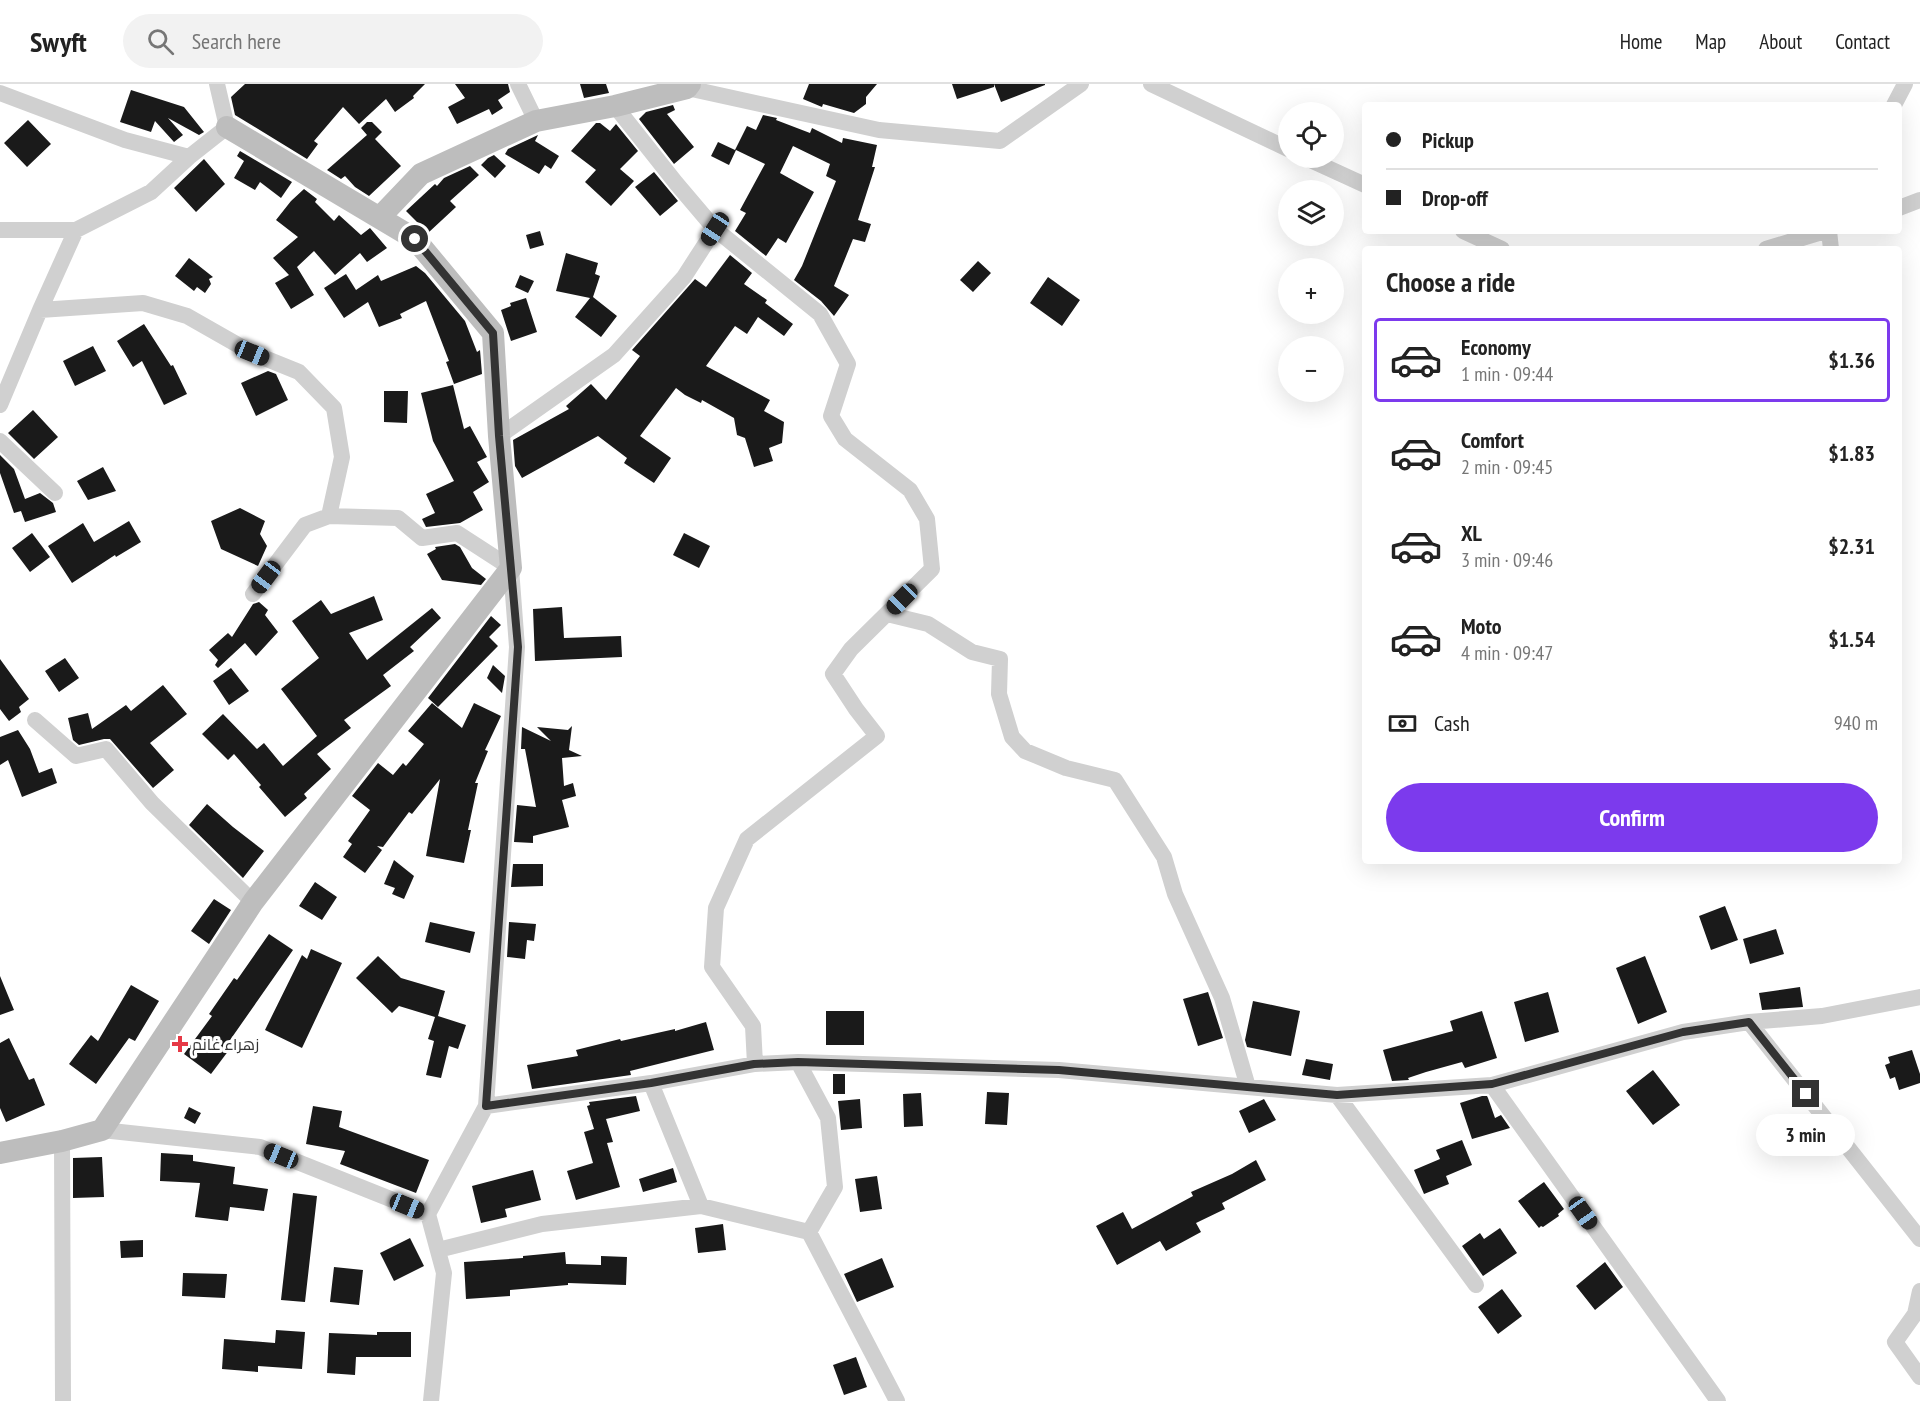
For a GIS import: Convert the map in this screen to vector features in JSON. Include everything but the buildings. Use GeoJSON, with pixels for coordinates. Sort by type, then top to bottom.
{"type":"FeatureCollection","features":[{"type":"Feature","properties":{"kind":"street"},"geometry":{"type":"LineString","coordinates":[[217,84],[227,127],[415,239],[493,333],[499,436],[518,647],[486,1106],[428,1214],[444,1273],[431,1401]]}},
{"type":"Feature","properties":{"kind":"street"},"geometry":{"type":"LineString","coordinates":[[518,84],[536,121]]}},
{"type":"Feature","properties":{"kind":"street"},"geometry":{"type":"LineString","coordinates":[[380,217],[421,174],[536,121],[615,106],[688,86],[879,130],[1000,141],[1081,84]]}},
{"type":"Feature","properties":{"kind":"street"},"geometry":{"type":"LineString","coordinates":[[1151,84],[1278,144]]}},
{"type":"Feature","properties":{"kind":"street"},"geometry":{"type":"LineString","coordinates":[[1896,102],[1905,84]]}},
{"type":"Feature","properties":{"kind":"street"},"geometry":{"type":"LineString","coordinates":[[0,93],[125,140],[189,157]]}},
{"type":"Feature","properties":{"kind":"street"},"geometry":{"type":"LineString","coordinates":[[615,106],[675,183],[715,229],[820,314],[848,364],[831,416],[845,439],[910,490],[927,519],[932,569],[851,649],[833,674],[877,736],[747,839],[716,908],[712,967],[753,1026],[754,1064]]}},
{"type":"Feature","properties":{"kind":"street"},"geometry":{"type":"LineString","coordinates":[[0,230],[76,230],[151,192],[189,157],[227,127]]}},
{"type":"Feature","properties":{"kind":"street"},"geometry":{"type":"LineString","coordinates":[[1328,168],[1362,184]]}},
{"type":"Feature","properties":{"kind":"street"},"geometry":{"type":"LineString","coordinates":[[1902,206],[1920,200]]}},
{"type":"Feature","properties":{"kind":"street"},"geometry":{"type":"LineString","coordinates":[[499,436],[614,355],[684,277],[715,229]]}},
{"type":"Feature","properties":{"kind":"street"},"geometry":{"type":"LineString","coordinates":[[0,405],[39,310],[76,230]]}},
{"type":"Feature","properties":{"kind":"street"},"geometry":{"type":"LineString","coordinates":[[1470,234],[1496,246]]}},
{"type":"Feature","properties":{"kind":"street"},"geometry":{"type":"LineString","coordinates":[[1776,246],[1817,234]]}},
{"type":"Feature","properties":{"kind":"street"},"geometry":{"type":"LineString","coordinates":[[39,310],[143,303],[187,316],[252,353],[299,372],[334,408],[342,456],[329,516]]}},
{"type":"Feature","properties":{"kind":"street"},"geometry":{"type":"LineString","coordinates":[[0,441],[55,493]]}},
{"type":"Feature","properties":{"kind":"street"},"geometry":{"type":"LineString","coordinates":[[253,594],[305,525],[329,516],[398,518],[422,538],[457,533],[512,568]]}},
{"type":"Feature","properties":{"kind":"street"},"geometry":{"type":"LineString","coordinates":[[102,1130],[253,902],[512,568]]}},
{"type":"Feature","properties":{"kind":"street"},"geometry":{"type":"LineString","coordinates":[[887,614],[928,624],[972,652],[1000,659],[999,694],[1012,737],[1025,751],[1066,768],[1115,780],[1164,857],[1175,894],[1222,998],[1248,1087]]}},
{"type":"Feature","properties":{"kind":"street"},"geometry":{"type":"LineString","coordinates":[[35,720],[76,756],[106,749],[152,803],[253,902]]}},
{"type":"Feature","properties":{"kind":"street"},"geometry":{"type":"LineString","coordinates":[[486,1106],[651,1083],[754,1064],[798,1062],[1059,1070],[1337,1095],[1492,1084],[1683,1032],[1749,1022],[1822,1016],[1920,997]]}},
{"type":"Feature","properties":{"kind":"street"},"geometry":{"type":"LineString","coordinates":[[1749,1022],[1920,1239]]}},
{"type":"Feature","properties":{"kind":"street"},"geometry":{"type":"LineString","coordinates":[[798,1062],[828,1118],[834,1188],[809,1232]]}},
{"type":"Feature","properties":{"kind":"street"},"geometry":{"type":"LineString","coordinates":[[651,1083],[701,1206]]}},
{"type":"Feature","properties":{"kind":"street"},"geometry":{"type":"LineString","coordinates":[[1492,1084],[1718,1401]]}},
{"type":"Feature","properties":{"kind":"street"},"geometry":{"type":"LineString","coordinates":[[1337,1095],[1476,1285]]}},
{"type":"Feature","properties":{"kind":"street"},"geometry":{"type":"LineString","coordinates":[[2,1149],[62,1141],[102,1130],[260,1147],[428,1214]]}},
{"type":"Feature","properties":{"kind":"street"},"geometry":{"type":"LineString","coordinates":[[62,1141],[63,1401]]}},
{"type":"Feature","properties":{"kind":"street"},"geometry":{"type":"LineString","coordinates":[[438,1250],[542,1224],[701,1206],[809,1232],[897,1401]]}},
{"type":"Feature","properties":{"kind":"street"},"geometry":{"type":"LineString","coordinates":[[1920,1291],[1915,1314],[1894,1342],[1920,1377]]}},
{"type":"Feature","properties":{"kind":"place","name":"زهراء غانم"},"geometry":{"type":"Point","coordinates":[180,1044]}},
{"type":"Feature","properties":{"kind":"route"},"geometry":{"type":"LineString","coordinates":[[415,239],[493,333],[499,436],[518,647],[486,1106],[651,1083],[754,1064],[798,1062],[1059,1070],[1337,1095],[1492,1084],[1683,1032],[1749,1022],[1806,1094]]}}]}
